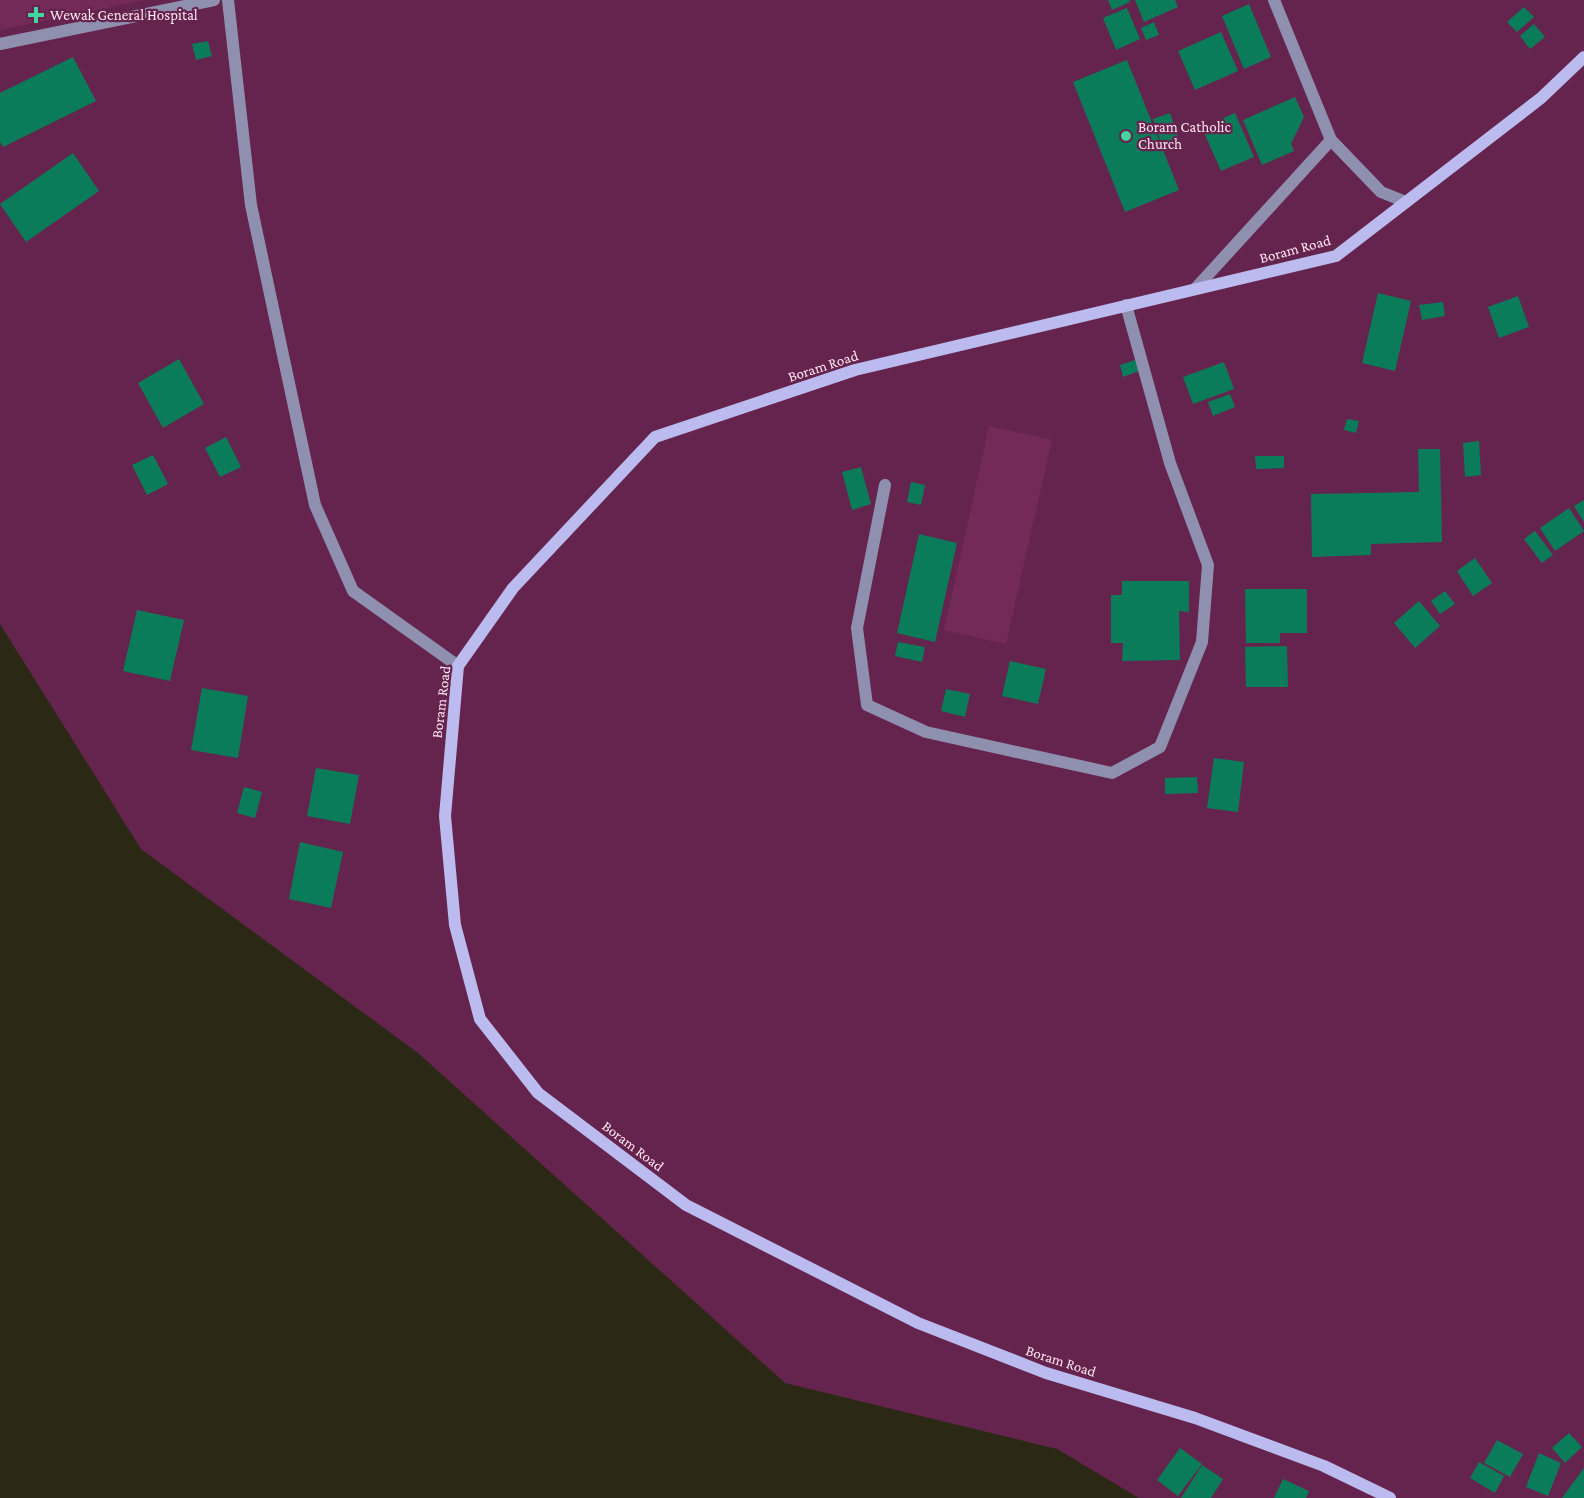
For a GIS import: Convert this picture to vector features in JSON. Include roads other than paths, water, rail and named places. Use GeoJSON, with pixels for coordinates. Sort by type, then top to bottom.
{"type":"FeatureCollection","features":[{"type":"Feature","properties":{"kind":"street"},"geometry":{"type":"LineString","coordinates":[[0,44],[214,0]]}},
{"type":"Feature","properties":{"kind":"street"},"geometry":{"type":"LineString","coordinates":[[228,0],[251,205],[315,505],[353,591],[458,666]]}},
{"type":"Feature","properties":{"kind":"street"},"geometry":{"type":"LineString","coordinates":[[1274,0],[1331,140],[1381,192],[1406,202]]}},
{"type":"Feature","properties":{"kind":"street","name":"Boram Road"},"geometry":{"type":"LineString","coordinates":[[1390,1498],[1324,1466],[1195,1418],[1046,1373],[918,1323],[686,1205],[538,1093],[480,1019],[455,925],[445,816],[458,666],[513,588],[655,437],[855,370],[1336,255],[1542,98],[1584,57]]}},
{"type":"Feature","properties":{"kind":"street"},"geometry":{"type":"LineString","coordinates":[[1195,289],[1331,140]]}},
{"type":"Feature","properties":{"kind":"street"},"geometry":{"type":"LineString","coordinates":[[885,485],[857,628],[867,705],[926,732],[1112,773],[1160,747],[1202,642],[1208,565],[1170,463],[1126,305]]}},
{"type":"Feature","properties":{"kind":"place","name":"Wewak General Hospital"},"geometry":{"type":"Point","coordinates":[36,15]}},
{"type":"Feature","properties":{"kind":"place","name":"Boram Catholic Church"},"geometry":{"type":"Point","coordinates":[1126,136]}}]}
